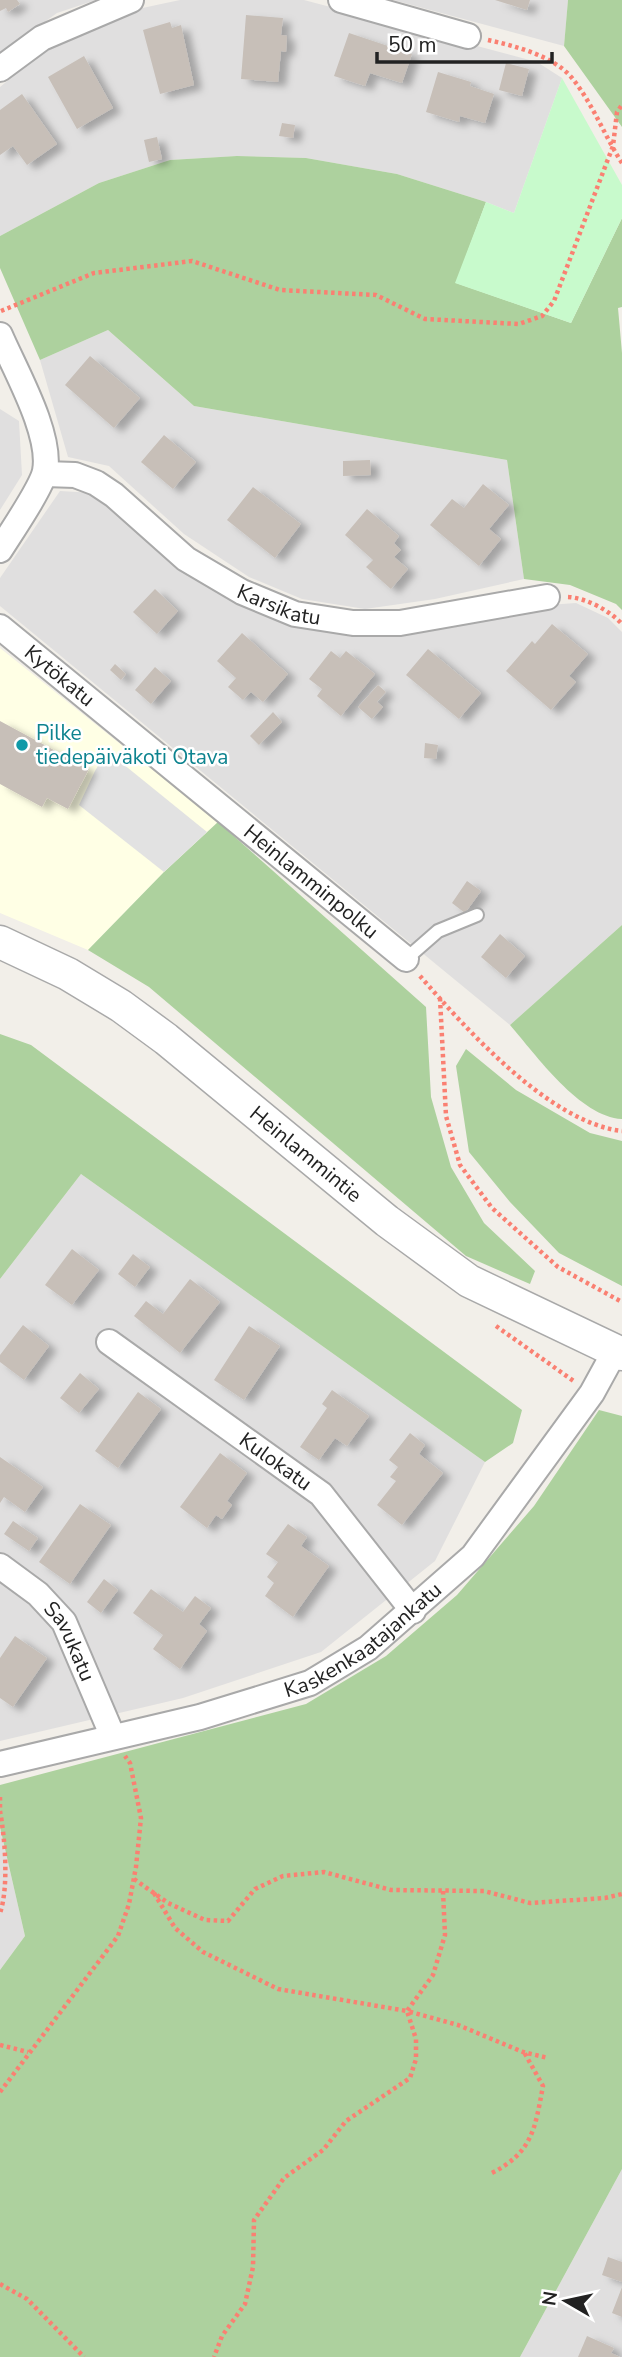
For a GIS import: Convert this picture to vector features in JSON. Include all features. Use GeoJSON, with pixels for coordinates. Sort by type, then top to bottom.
{"type":"FeatureCollection","features":[{"type":"Feature","properties":{"kind":"street"},"geometry":{"type":"LineString","coordinates":[[0,69],[42,38],[131,0]]}},
{"type":"Feature","properties":{"kind":"street"},"geometry":{"type":"LineString","coordinates":[[341,0],[468,36]]}},
{"type":"Feature","properties":{"kind":"street"},"geometry":{"type":"LineString","coordinates":[[0,335],[41,429],[47,453],[45,474],[0,550]]}},
{"type":"Feature","properties":{"kind":"street","name":"Karsikatu"},"geometry":{"type":"LineString","coordinates":[[45,474],[75,475],[96,483],[186,559],[242,592],[295,614],[353,623],[400,623],[548,597]]}},
{"type":"Feature","properties":{"kind":"street","name":"Kytökatu"},"geometry":{"type":"LineString","coordinates":[[0,627],[216,804]]}},
{"type":"Feature","properties":{"kind":"street","name":"Heinlamminpolku"},"geometry":{"type":"LineString","coordinates":[[216,804],[405,959]]}},
{"type":"Feature","properties":{"kind":"street","name":"Heinlammintie"},"geometry":{"type":"LineString","coordinates":[[0,942],[68,974],[144,1023],[387,1221],[469,1281],[619,1352]]}},
{"type":"Feature","properties":{"kind":"street","name":"Kulokatu"},"geometry":{"type":"LineString","coordinates":[[108,1342],[321,1494],[413,1611]]}},
{"type":"Feature","properties":{"kind":"street","name":"Kaskenkaatajankatu"},"geometry":{"type":"LineString","coordinates":[[0,1763],[200,1717],[310,1683],[368,1648],[473,1556],[619,1352]]}},
{"type":"Feature","properties":{"kind":"street","name":"Savukatu"},"geometry":{"type":"LineString","coordinates":[[0,1566],[38,1594],[64,1622],[113,1737]]}},
{"type":"Feature","properties":{"kind":"lane"},"geometry":{"type":"LineString","coordinates":[[405,959],[438,930],[477,915]]}},
{"type":"Feature","properties":{"kind":"path"},"geometry":{"type":"LineString","coordinates":[[468,36],[510,45],[553,63],[570,76],[622,163]]}},
{"type":"Feature","properties":{"kind":"path"},"geometry":{"type":"LineString","coordinates":[[0,311],[94,273],[192,261],[280,290],[376,295],[425,319],[519,324],[542,316],[554,301],[613,146],[617,111],[622,105]]}},
{"type":"Feature","properties":{"kind":"path"},"geometry":{"type":"LineString","coordinates":[[548,597],[577,597],[613,614],[622,624]]}},
{"type":"Feature","properties":{"kind":"path"},"geometry":{"type":"LineString","coordinates":[[405,959],[512,1071],[572,1116],[622,1131]]}},
{"type":"Feature","properties":{"kind":"path"},"geometry":{"type":"LineString","coordinates":[[440,998],[446,1116],[460,1165],[492,1208],[558,1267],[622,1302]]}},
{"type":"Feature","properties":{"kind":"path"},"geometry":{"type":"LineString","coordinates":[[0,2092],[118,1936],[129,1904],[141,1818],[130,1763],[113,1737]]}},
{"type":"Feature","properties":{"kind":"path"},"geometry":{"type":"LineString","coordinates":[[0,1797],[5,1847],[5,1891],[0,1913]]}},
{"type":"Feature","properties":{"kind":"path"},"geometry":{"type":"LineString","coordinates":[[134,1879],[168,1903],[205,1920],[228,1921],[255,1889],[283,1876],[324,1872],[391,1890],[484,1891],[530,1903],[605,1898],[622,1894]]}},
{"type":"Feature","properties":{"kind":"path"},"geometry":{"type":"LineString","coordinates":[[407,2011],[433,1975],[445,1935],[443,1891]]}},
{"type":"Feature","properties":{"kind":"path"},"geometry":{"type":"LineString","coordinates":[[154,1893],[175,1928],[203,1952],[278,1989],[407,2011],[458,2025],[523,2052],[548,2058]]}},
{"type":"Feature","properties":{"kind":"path"},"geometry":{"type":"LineString","coordinates":[[214,2357],[222,2336],[245,2304],[253,2267],[254,2220],[284,2178],[323,2150],[346,2121],[410,2078],[416,2059],[415,2039],[407,2011]]}},
{"type":"Feature","properties":{"kind":"path"},"geometry":{"type":"LineString","coordinates":[[0,2045],[28,2052]]}},
{"type":"Feature","properties":{"kind":"path"},"geometry":{"type":"LineString","coordinates":[[492,2173],[510,2163],[534,2133],[543,2086],[523,2052]]}},
{"type":"Feature","properties":{"kind":"path"},"geometry":{"type":"LineString","coordinates":[[0,2284],[27,2299],[84,2357]]}},
{"type":"Feature","properties":{"kind":"shaded area"},"geometry":{"type":"Polygon","coordinates":[[[0,0],[96,0],[57,13],[0,54],[0,0]]]}},
{"type":"Feature","properties":{"kind":"shaded area"},"geometry":{"type":"Polygon","coordinates":[[[180,0],[304,0],[537,62],[562,78],[514,213],[397,174],[306,158],[237,156],[170,160],[99,183],[0,236],[0,87],[44,51],[133,10],[180,0]]]}},
{"type":"Feature","properties":{"kind":"shaded area"},"geometry":{"type":"Polygon","coordinates":[[[393,0],[568,0],[564,46],[393,0]]]}},
{"type":"Feature","properties":{"kind":"shaded area"},"geometry":{"type":"Polygon","coordinates":[[[108,330],[194,406],[507,460],[524,579],[435,599],[365,609],[302,599],[249,577],[184,534],[109,466],[68,457],[40,360],[108,330]]]}},
{"type":"Feature","properties":{"kind":"shaded area"},"geometry":{"type":"Polygon","coordinates":[[[0,409],[19,421],[22,475],[0,510],[0,409]]]}},
{"type":"Feature","properties":{"kind":"shaded area"},"geometry":{"type":"Polygon","coordinates":[[[60,491],[94,493],[176,567],[274,618],[379,637],[548,605],[576,603],[608,618],[622,632],[622,925],[510,1025],[0,606],[0,578],[60,491]]]}},
{"type":"Feature","properties":{"kind":"shaded area"},"geometry":{"type":"Polygon","coordinates":[[[0,648],[218,822],[164,872],[88,950],[0,913],[0,648]]]}},
{"type":"Feature","properties":{"kind":"shaded area"},"geometry":{"type":"Polygon","coordinates":[[[107,751],[207,832],[164,872],[79,805],[107,751]]]}},
{"type":"Feature","properties":{"kind":"shaded area"},"geometry":{"type":"Polygon","coordinates":[[[81,1174],[485,1462],[435,1561],[321,1652],[183,1698],[0,1741],[0,1279],[81,1174]]]}},
{"type":"Feature","properties":{"kind":"shaded area"},"geometry":{"type":"Polygon","coordinates":[[[0,1827],[25,1936],[0,1970],[0,1827]]]}},
{"type":"Feature","properties":{"kind":"shaded area"},"geometry":{"type":"Polygon","coordinates":[[[622,2169],[622,2357],[520,2357],[622,2169]]]}},
{"type":"Feature","properties":{"kind":"green space"},"geometry":{"type":"Polygon","coordinates":[[[568,0],[622,0],[622,127],[564,46],[568,0]]]}},
{"type":"Feature","properties":{"kind":"green space"},"geometry":{"type":"Polygon","coordinates":[[[562,78],[622,185],[622,218],[571,323],[455,283],[486,202],[514,213],[562,78]]]}},
{"type":"Feature","properties":{"kind":"green space"},"geometry":{"type":"Polygon","coordinates":[[[237,156],[306,158],[397,174],[486,202],[456,283],[571,323],[622,218],[622,307],[618,308],[622,353],[622,610],[616,604],[570,585],[524,579],[507,460],[194,406],[108,330],[40,360],[0,268],[0,236],[99,183],[170,160],[237,156]]]}},
{"type":"Feature","properties":{"kind":"green space"},"geometry":{"type":"Polygon","coordinates":[[[218,822],[426,1007],[431,1097],[451,1167],[484,1223],[535,1271],[530,1284],[466,1256],[149,987],[88,950],[164,872],[218,822]]]}},
{"type":"Feature","properties":{"kind":"green space"},"geometry":{"type":"Polygon","coordinates":[[[622,925],[622,1119],[606,1116],[575,1096],[510,1025],[622,925]]]}},
{"type":"Feature","properties":{"kind":"green space"},"geometry":{"type":"Polygon","coordinates":[[[0,1034],[31,1045],[522,1410],[513,1443],[485,1462],[81,1174],[0,1279],[0,1034]]]}},
{"type":"Feature","properties":{"kind":"green space"},"geometry":{"type":"Polygon","coordinates":[[[466,1049],[516,1090],[590,1133],[622,1141],[622,1286],[559,1253],[510,1202],[469,1152],[456,1066],[466,1049]]]}},
{"type":"Feature","properties":{"kind":"green space"},"geometry":{"type":"Polygon","coordinates":[[[599,1410],[622,1416],[622,2169],[520,2357],[0,2357],[0,1970],[25,1936],[0,1827],[0,1785],[306,1704],[386,1656],[457,1595],[534,1506],[599,1410]]]}},
{"type":"Feature","properties":{"kind":"building"},"geometry":{"type":"Polygon","coordinates":[[[0,0],[17,0],[20,4],[8,12],[6,8],[0,11],[0,0]]]}},
{"type":"Feature","properties":{"kind":"building"},"geometry":{"type":"Polygon","coordinates":[[[495,0],[530,0],[527,10],[495,0]]]}},
{"type":"Feature","properties":{"kind":"building"},"geometry":{"type":"Polygon","coordinates":[[[246,15],[283,18],[281,35],[287,36],[286,52],[281,51],[278,82],[241,79],[246,15]]]}},
{"type":"Feature","properties":{"kind":"building"},"geometry":{"type":"Polygon","coordinates":[[[170,22],[172,28],[181,25],[194,85],[160,94],[143,30],[170,22]]]}},
{"type":"Feature","properties":{"kind":"building"},"geometry":{"type":"Polygon","coordinates":[[[349,33],[412,54],[402,83],[370,73],[365,86],[334,76],[349,33]]]}},
{"type":"Feature","properties":{"kind":"building"},"geometry":{"type":"Polygon","coordinates":[[[84,56],[113,108],[77,129],[48,77],[84,56]]]}},
{"type":"Feature","properties":{"kind":"building"},"geometry":{"type":"Polygon","coordinates":[[[506,63],[529,69],[522,96],[499,90],[506,63]]]}},
{"type":"Feature","properties":{"kind":"building"},"geometry":{"type":"Polygon","coordinates":[[[438,72],[471,82],[470,86],[494,94],[485,123],[460,116],[459,122],[426,112],[438,72]]]}},
{"type":"Feature","properties":{"kind":"building"},"geometry":{"type":"Polygon","coordinates":[[[22,94],[57,144],[27,165],[13,146],[0,155],[0,110],[22,94]]]}},
{"type":"Feature","properties":{"kind":"building"},"geometry":{"type":"Polygon","coordinates":[[[282,123],[295,125],[293,138],[279,136],[282,123]]]}},
{"type":"Feature","properties":{"kind":"building"},"geometry":{"type":"Polygon","coordinates":[[[157,137],[162,159],[149,162],[144,140],[157,137]]]}},
{"type":"Feature","properties":{"kind":"building"},"geometry":{"type":"Polygon","coordinates":[[[90,356],[140,398],[114,428],[65,385],[90,356]]]}},
{"type":"Feature","properties":{"kind":"building"},"geometry":{"type":"Polygon","coordinates":[[[164,435],[196,462],[173,489],[141,462],[164,435]]]}},
{"type":"Feature","properties":{"kind":"building"},"geometry":{"type":"Polygon","coordinates":[[[370,460],[371,475],[343,476],[343,461],[370,460]]]}},
{"type":"Feature","properties":{"kind":"building"},"geometry":{"type":"Polygon","coordinates":[[[483,484],[509,505],[489,529],[501,539],[479,566],[430,525],[452,499],[464,508],[483,484]]]}},
{"type":"Feature","properties":{"kind":"building"},"geometry":{"type":"Polygon","coordinates":[[[253,487],[301,524],[275,558],[227,520],[253,487]]]}},
{"type":"Feature","properties":{"kind":"building"},"geometry":{"type":"Polygon","coordinates":[[[367,509],[399,536],[394,543],[401,550],[394,557],[408,569],[391,589],[366,567],[373,560],[345,535],[367,509]]]}},
{"type":"Feature","properties":{"kind":"building"},"geometry":{"type":"Polygon","coordinates":[[[155,589],[178,611],[157,634],[133,612],[155,589]]]}},
{"type":"Feature","properties":{"kind":"building"},"geometry":{"type":"Polygon","coordinates":[[[552,624],[588,654],[569,676],[576,682],[551,710],[506,671],[532,641],[535,644],[552,624]]]}},
{"type":"Feature","properties":{"kind":"building"},"geometry":{"type":"Polygon","coordinates":[[[242,633],[288,674],[263,702],[251,692],[243,700],[228,687],[236,678],[217,661],[242,633]]]}},
{"type":"Feature","properties":{"kind":"building"},"geometry":{"type":"Polygon","coordinates":[[[428,649],[481,693],[459,719],[406,675],[428,649]]]}},
{"type":"Feature","properties":{"kind":"building"},"geometry":{"type":"Polygon","coordinates":[[[331,651],[340,658],[346,651],[375,674],[341,716],[317,696],[322,689],[309,679],[331,651]]]}},
{"type":"Feature","properties":{"kind":"building"},"geometry":{"type":"Polygon","coordinates":[[[115,664],[126,674],[121,680],[110,670],[115,664]]]}},
{"type":"Feature","properties":{"kind":"building"},"geometry":{"type":"Polygon","coordinates":[[[155,667],[171,681],[151,704],[135,690],[155,667]]]}},
{"type":"Feature","properties":{"kind":"building"},"geometry":{"type":"Polygon","coordinates":[[[378,685],[386,692],[377,702],[383,707],[372,719],[358,707],[378,685]]]}},
{"type":"Feature","properties":{"kind":"building"},"geometry":{"type":"Polygon","coordinates":[[[273,712],[282,722],[259,745],[250,736],[273,712]]]}},
{"type":"Feature","properties":{"kind":"building","name":"Pilke tiedepäiväkoti Otava"},"geometry":{"type":"Polygon","coordinates":[[[0,721],[89,769],[68,809],[47,798],[42,807],[0,784],[0,721]]]}},
{"type":"Feature","properties":{"kind":"building"},"geometry":{"type":"Polygon","coordinates":[[[425,743],[438,745],[436,759],[424,758],[425,743]]]}},
{"type":"Feature","properties":{"kind":"building"},"geometry":{"type":"Polygon","coordinates":[[[467,881],[481,891],[465,913],[452,903],[467,881]]]}},
{"type":"Feature","properties":{"kind":"building"},"geometry":{"type":"Polygon","coordinates":[[[500,934],[525,956],[506,978],[481,957],[500,934]]]}},
{"type":"Feature","properties":{"kind":"building"},"geometry":{"type":"Polygon","coordinates":[[[72,1249],[99,1270],[72,1305],[45,1285],[72,1249]]]}},
{"type":"Feature","properties":{"kind":"building"},"geometry":{"type":"Polygon","coordinates":[[[133,1254],[150,1267],[135,1287],[118,1274],[133,1254]]]}},
{"type":"Feature","properties":{"kind":"building"},"geometry":{"type":"Polygon","coordinates":[[[190,1279],[220,1302],[180,1353],[134,1316],[146,1301],[163,1314],[190,1279]]]}},
{"type":"Feature","properties":{"kind":"building"},"geometry":{"type":"Polygon","coordinates":[[[23,1325],[49,1346],[24,1380],[0,1362],[0,1355],[23,1325]]]}},
{"type":"Feature","properties":{"kind":"building"},"geometry":{"type":"Polygon","coordinates":[[[249,1326],[280,1346],[244,1400],[214,1380],[249,1326]]]}},
{"type":"Feature","properties":{"kind":"building"},"geometry":{"type":"Polygon","coordinates":[[[80,1373],[99,1389],[79,1413],[60,1398],[80,1373]]]}},
{"type":"Feature","properties":{"kind":"building"},"geometry":{"type":"Polygon","coordinates":[[[332,1390],[369,1416],[347,1446],[335,1438],[319,1460],[300,1447],[327,1408],[322,1404],[332,1390]]]}},
{"type":"Feature","properties":{"kind":"building"},"geometry":{"type":"Polygon","coordinates":[[[138,1392],[161,1409],[118,1468],[95,1451],[138,1392]]]}},
{"type":"Feature","properties":{"kind":"building"},"geometry":{"type":"Polygon","coordinates":[[[410,1433],[425,1445],[419,1454],[443,1473],[402,1525],[377,1505],[396,1481],[390,1477],[398,1467],[389,1460],[410,1433]]]}},
{"type":"Feature","properties":{"kind":"building"},"geometry":{"type":"Polygon","coordinates":[[[220,1453],[247,1473],[227,1501],[232,1505],[222,1519],[216,1515],[207,1528],[180,1507],[220,1453]]]}},
{"type":"Feature","properties":{"kind":"building"},"geometry":{"type":"Polygon","coordinates":[[[0,1457],[43,1487],[25,1512],[4,1497],[0,1503],[0,1457]]]}},
{"type":"Feature","properties":{"kind":"building"},"geometry":{"type":"Polygon","coordinates":[[[80,1504],[111,1525],[70,1584],[39,1562],[80,1504]]]}},
{"type":"Feature","properties":{"kind":"building"},"geometry":{"type":"Polygon","coordinates":[[[13,1521],[38,1538],[29,1551],[4,1534],[13,1521]]]}},
{"type":"Feature","properties":{"kind":"building"},"geometry":{"type":"Polygon","coordinates":[[[288,1524],[307,1537],[301,1546],[329,1566],[293,1617],[265,1596],[274,1583],[267,1577],[278,1562],[266,1554],[288,1524]]]}},
{"type":"Feature","properties":{"kind":"building"},"geometry":{"type":"Polygon","coordinates":[[[104,1579],[118,1590],[101,1613],[87,1602],[104,1579]]]}},
{"type":"Feature","properties":{"kind":"building"},"geometry":{"type":"Polygon","coordinates":[[[151,1589],[183,1612],[195,1596],[211,1608],[199,1624],[207,1631],[180,1669],[153,1649],[163,1635],[133,1613],[151,1589]]]}},
{"type":"Feature","properties":{"kind":"building"},"geometry":{"type":"Polygon","coordinates":[[[15,1636],[47,1658],[13,1707],[0,1698],[0,1658],[15,1636]]]}},
{"type":"Feature","properties":{"kind":"building"},"geometry":{"type":"Polygon","coordinates":[[[608,2257],[622,2262],[622,2282],[602,2275],[608,2257]]]}},
{"type":"Feature","properties":{"kind":"building"},"geometry":{"type":"Polygon","coordinates":[[[622,2287],[622,2317],[612,2313],[622,2287]]]}},
{"type":"Feature","properties":{"kind":"building"},"geometry":{"type":"Polygon","coordinates":[[[587,2336],[614,2348],[611,2353],[620,2357],[578,2357],[587,2336]]]}},
{"type":"Feature","properties":{"kind":"place","name":"Pilke tiedepäiväkoti Otava"},"geometry":{"type":"Point","coordinates":[22,745]}}]}
